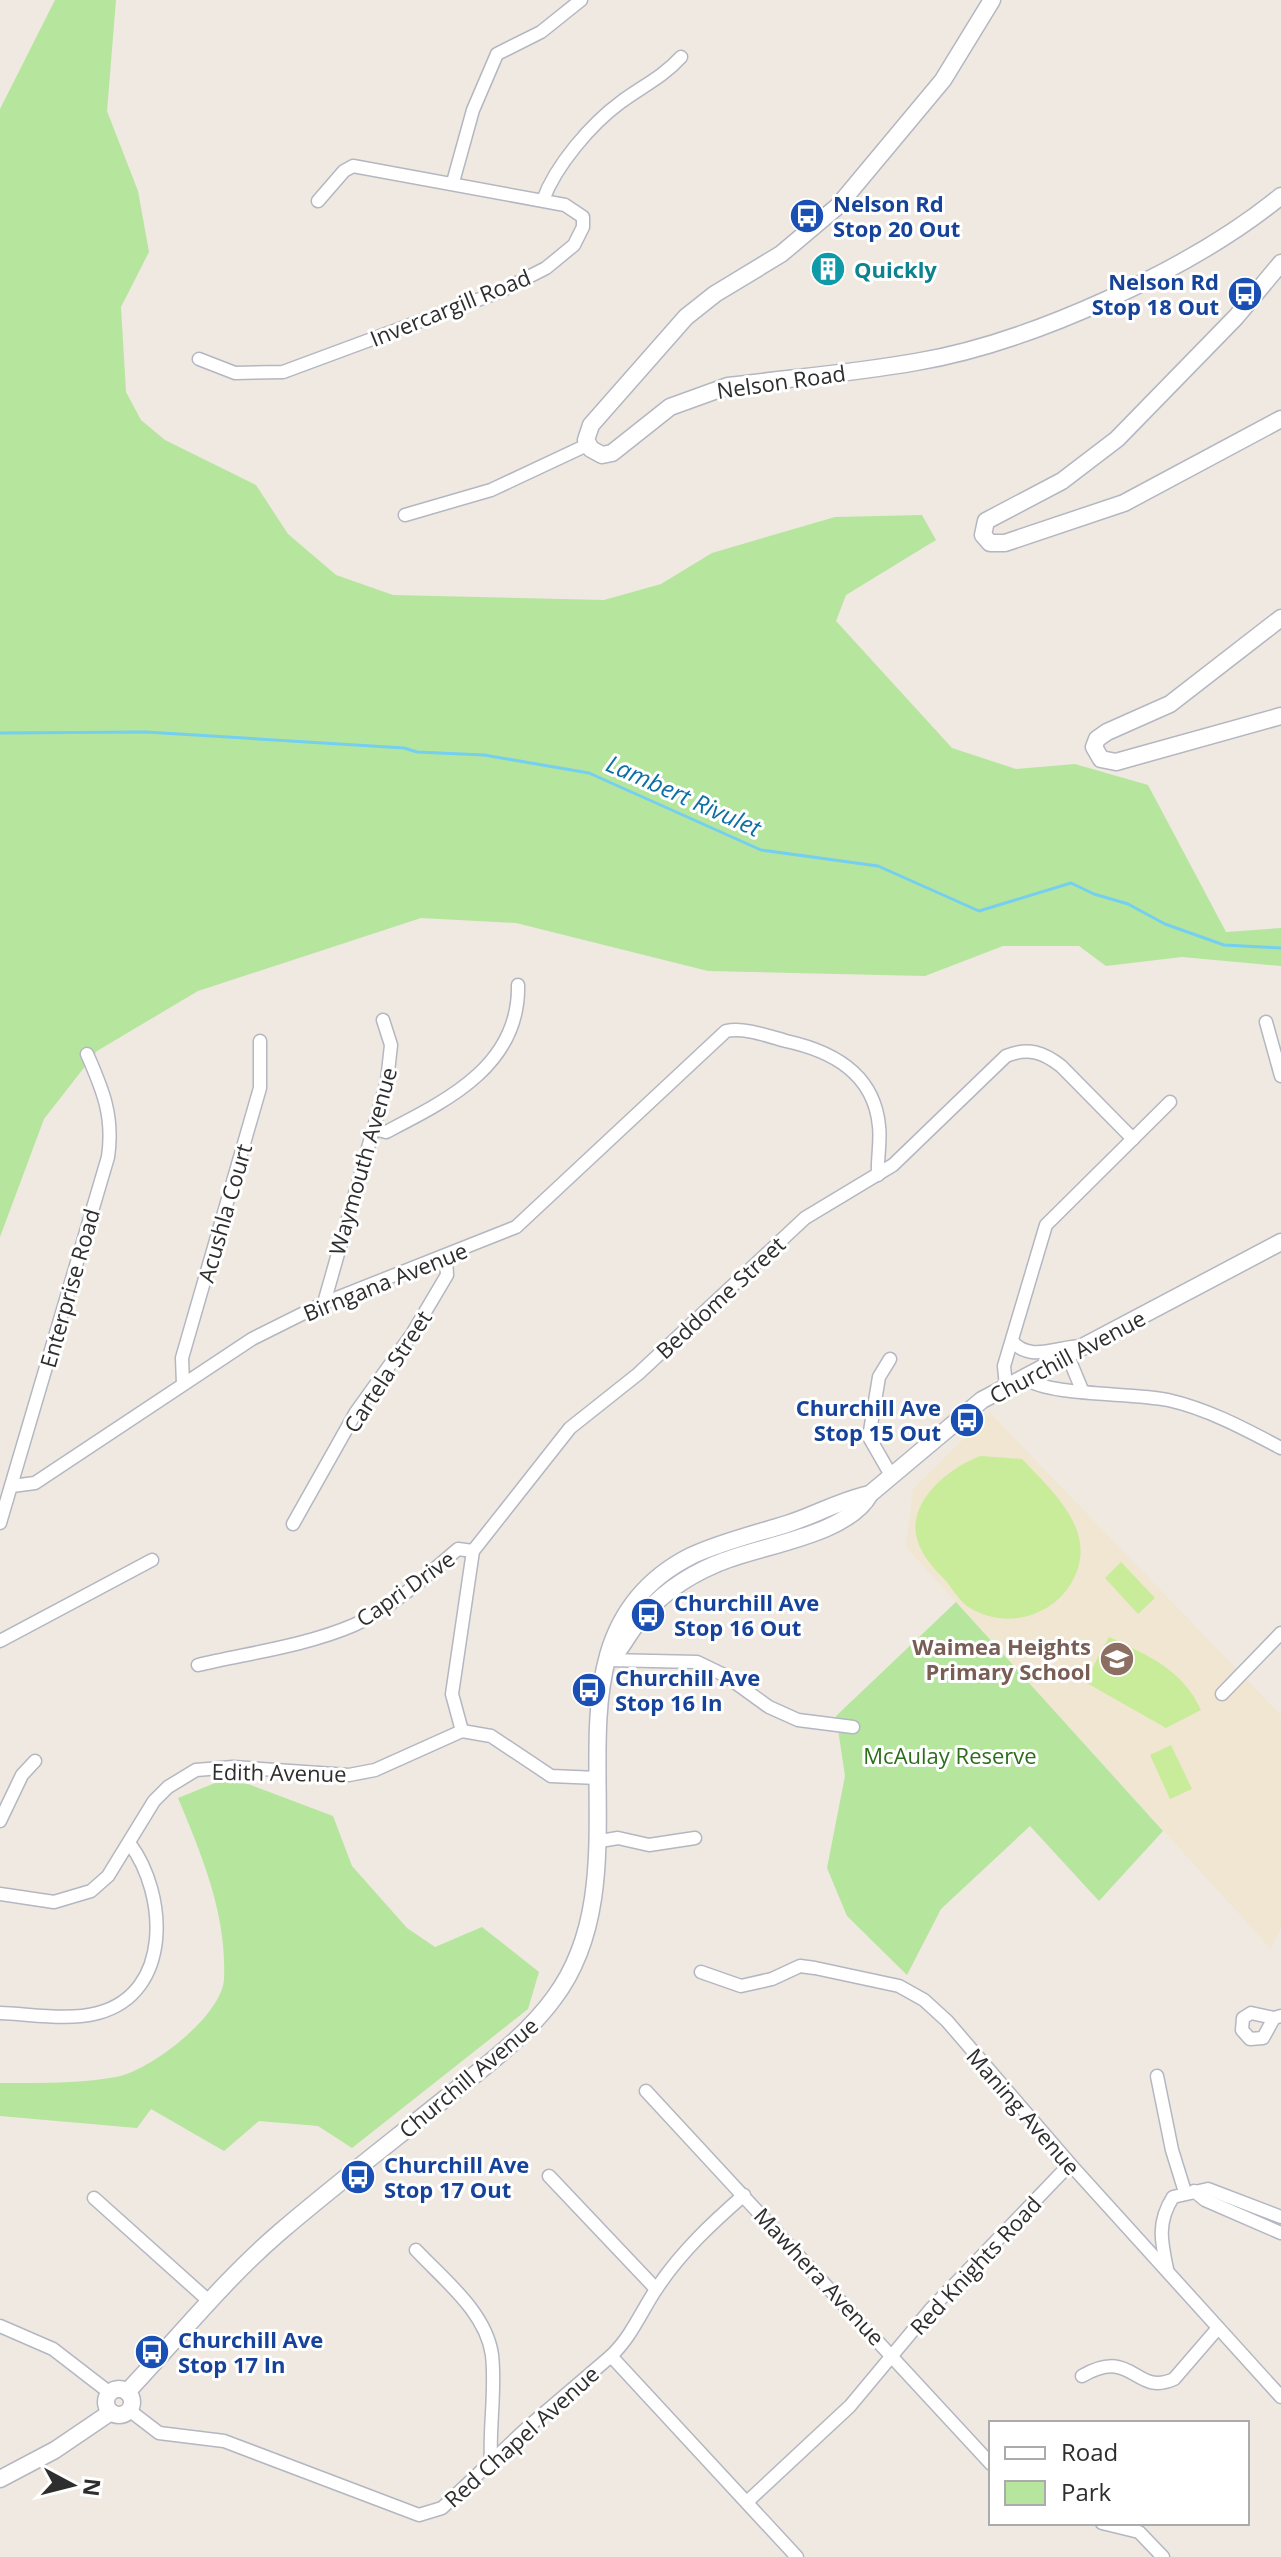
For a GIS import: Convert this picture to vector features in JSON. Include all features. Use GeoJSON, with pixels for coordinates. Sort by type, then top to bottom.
{"type":"FeatureCollection","features":[{"type":"Feature","properties":{"kind":"street"},"geometry":{"type":"LineString","coordinates":[[453,182],[473,110],[497,54],[541,32],[581,0]]}},
{"type":"Feature","properties":{"kind":"street"},"geometry":{"type":"LineString","coordinates":[[405,515],[491,490],[587,445],[591,425],[686,317],[715,294],[781,254],[838,206],[943,80],[992,0]]}},
{"type":"Feature","properties":{"kind":"street"},"geometry":{"type":"LineString","coordinates":[[543,200],[550,181],[618,104],[667,72],[681,57]]}},
{"type":"Feature","properties":{"kind":"street","name":"Invercargill Road"},"geometry":{"type":"LineString","coordinates":[[199,359],[235,373],[283,372],[523,282],[574,245],[583,227],[583,217],[577,209],[453,182],[353,166],[346,169],[318,200]]}},
{"type":"Feature","properties":{"kind":"street","name":"Nelson Road"},"geometry":{"type":"LineString","coordinates":[[587,445],[598,454],[607,455],[670,407],[728,386],[917,362],[1055,320],[1097,304],[1208,246],[1281,196]]}},
{"type":"Feature","properties":{"kind":"street"},"geometry":{"type":"LineString","coordinates":[[1281,263],[1236,317],[1140,418],[1062,481],[986,521],[983,535],[990,543],[1005,543],[1114,507],[1281,419]]}},
{"type":"Feature","properties":{"kind":"street"},"geometry":{"type":"LineString","coordinates":[[1281,618],[1184,694],[1107,732],[1097,739],[1094,747],[1101,759],[1116,762],[1281,716]]}},
{"type":"Feature","properties":{"kind":"street"},"geometry":{"type":"LineString","coordinates":[[374,1129],[386,1132],[435,1107],[453,1096],[496,1058],[517,1017],[518,985]]}},
{"type":"Feature","properties":{"kind":"street","name":"Waymouth Avenue"},"geometry":{"type":"LineString","coordinates":[[324,1303],[392,1060],[389,1030],[383,1020]]}},
{"type":"Feature","properties":{"kind":"street"},"geometry":{"type":"LineString","coordinates":[[1266,1022],[1281,1076]]}},
{"type":"Feature","properties":{"kind":"street","name":"Birngana Avenue"},"geometry":{"type":"LineString","coordinates":[[12,1486],[35,1483],[252,1339],[324,1303],[503,1233],[529,1217],[726,1031],[749,1032],[819,1048],[847,1064],[876,1113],[880,1127],[878,1175]]}},
{"type":"Feature","properties":{"kind":"street","name":"Acushla Court"},"geometry":{"type":"LineString","coordinates":[[183,1384],[182,1358],[260,1088],[260,1041]]}},
{"type":"Feature","properties":{"kind":"street","name":"Beddome Street"},"geometry":{"type":"LineString","coordinates":[[473,1551],[587,1411],[638,1374],[805,1218],[878,1175],[1006,1056],[1020,1050],[1048,1055],[1133,1139]]}},
{"type":"Feature","properties":{"kind":"street","name":"Enterprise Road"},"geometry":{"type":"LineString","coordinates":[[0,1523],[108,1157],[111,1121],[108,1100],[87,1054]]}},
{"type":"Feature","properties":{"kind":"street"},"geometry":{"type":"LineString","coordinates":[[1006,1387],[1004,1366],[1046,1225],[1170,1102]]}},
{"type":"Feature","properties":{"kind":"street","name":"Churchill Avenue"},"geometry":{"type":"LineString","coordinates":[[118,2392],[280,2232],[476,2074],[541,2016],[557,1995],[580,1952],[594,1906],[600,1841],[597,1710],[615,1628],[646,1589],[670,1569],[709,1549],[820,1513],[850,1498],[870,1494],[974,1406],[1281,1242]]}},
{"type":"Feature","properties":{"kind":"street","name":"Cartela Street"},"geometry":{"type":"LineString","coordinates":[[293,1524],[356,1412],[412,1334],[447,1275],[446,1257]]}},
{"type":"Feature","properties":{"kind":"street"},"geometry":{"type":"LineString","coordinates":[[1012,1341],[1026,1353],[1033,1354],[1061,1346],[1086,1346]]}},
{"type":"Feature","properties":{"kind":"street"},"geometry":{"type":"LineString","coordinates":[[1068,1356],[1082,1390]]}},
{"type":"Feature","properties":{"kind":"street"},"geometry":{"type":"LineString","coordinates":[[890,1359],[879,1377],[869,1437],[892,1477]]}},
{"type":"Feature","properties":{"kind":"street"},"geometry":{"type":"LineString","coordinates":[[1024,1378],[1046,1388],[1185,1404],[1281,1448]]}},
{"type":"Feature","properties":{"kind":"street","name":"Capri Drive"},"geometry":{"type":"LineString","coordinates":[[198,1665],[319,1637],[355,1624],[383,1608],[458,1549],[473,1551]]}},
{"type":"Feature","properties":{"kind":"street"},"geometry":{"type":"LineString","coordinates":[[473,1551],[452,1694],[462,1731],[491,1736],[551,1776],[598,1778]]}},
{"type":"Feature","properties":{"kind":"street"},"geometry":{"type":"LineString","coordinates":[[0,1641],[152,1560]]}},
{"type":"Feature","properties":{"kind":"street"},"geometry":{"type":"LineString","coordinates":[[1222,1694],[1281,1633]]}},
{"type":"Feature","properties":{"kind":"street"},"geometry":{"type":"LineString","coordinates":[[608,1660],[697,1662],[726,1676],[769,1707],[798,1720],[853,1727]]}},
{"type":"Feature","properties":{"kind":"street","name":"Edith Avenue"},"geometry":{"type":"LineString","coordinates":[[0,1894],[54,1902],[80,1897],[108,1876],[154,1801],[168,1787],[196,1770],[233,1767],[349,1775],[375,1770],[462,1731]]}},
{"type":"Feature","properties":{"kind":"street"},"geometry":{"type":"LineString","coordinates":[[0,1821],[22,1775],[35,1761]]}},
{"type":"Feature","properties":{"kind":"street"},"geometry":{"type":"LineString","coordinates":[[600,1841],[618,1838],[649,1845],[695,1838]]}},
{"type":"Feature","properties":{"kind":"street"},"geometry":{"type":"LineString","coordinates":[[0,2013],[94,2015],[119,2002],[147,1973],[159,1935],[142,1860],[130,1844]]}},
{"type":"Feature","properties":{"kind":"street","name":"Maning Avenue"},"geometry":{"type":"LineString","coordinates":[[701,1972],[741,1986],[800,1966],[899,1986],[924,2000],[947,2021],[1070,2164],[1281,2397]]}},
{"type":"Feature","properties":{"kind":"street"},"geometry":{"type":"LineString","coordinates":[[1157,2076],[1172,2150],[1189,2191],[1281,2233]]}},
{"type":"Feature","properties":{"kind":"street","name":"Mawhera Avenue"},"geometry":{"type":"LineString","coordinates":[[646,2091],[989,2462]]}},
{"type":"Feature","properties":{"kind":"street","name":"Red Knights Road"},"geometry":{"type":"LineString","coordinates":[[747,2502],[850,2406],[940,2299],[1070,2164]]}},
{"type":"Feature","properties":{"kind":"street"},"geometry":{"type":"LineString","coordinates":[[549,2176],[656,2289]]}},
{"type":"Feature","properties":{"kind":"street"},"geometry":{"type":"LineString","coordinates":[[1168,2272],[1159,2233],[1164,2211],[1173,2197],[1189,2191],[1221,2193],[1281,2217]]}},
{"type":"Feature","properties":{"kind":"street"},"geometry":{"type":"LineString","coordinates":[[611,2356],[635,2329],[656,2289],[683,2251],[744,2195]]}},
{"type":"Feature","properties":{"kind":"street"},"geometry":{"type":"LineString","coordinates":[[94,2198],[210,2302]]}},
{"type":"Feature","properties":{"kind":"street"},"geometry":{"type":"LineString","coordinates":[[416,2250],[470,2308],[486,2337],[492,2355],[491,2462]]}},
{"type":"Feature","properties":{"kind":"street"},"geometry":{"type":"LineString","coordinates":[[0,2326],[44,2344],[131,2399],[129,2410],[118,2415],[106,2405],[118,2392]]}},
{"type":"Feature","properties":{"kind":"street"},"geometry":{"type":"LineString","coordinates":[[1082,2376],[1102,2364],[1115,2364],[1150,2383],[1165,2383],[1174,2379],[1218,2328]]}},
{"type":"Feature","properties":{"kind":"street","name":"Red Chapel Avenue"},"geometry":{"type":"LineString","coordinates":[[129,2410],[159,2433],[224,2441],[419,2515],[442,2508],[611,2356],[797,2557]]}},
{"type":"Feature","properties":{"kind":"street"},"geometry":{"type":"LineString","coordinates":[[0,2479],[55,2450],[111,2412]]}},
{"type":"Feature","properties":{"kind":"street"},"geometry":{"type":"LineString","coordinates":[[1110,2525],[1139,2532],[1163,2557]]}},
{"type":"Feature","properties":{"kind":"shaded area","name":"Waimea Heights Primary School"},"geometry":{"type":"Polygon","coordinates":[[[990,1413],[1281,1715],[1281,1927],[1271,1949],[906,1547],[913,1489],[990,1413]]]}},
{"type":"Feature","properties":{"kind":"green space"},"geometry":{"type":"Polygon","coordinates":[[[55,0],[116,0],[107,111],[138,191],[149,252],[121,307],[126,392],[141,420],[165,440],[256,485],[288,534],[336,575],[393,595],[604,600],[661,584],[712,553],[835,517],[922,515],[936,540],[846,595],[836,621],[952,748],[1016,769],[1075,764],[1148,785],[1226,932],[1281,928],[1281,966],[1182,957],[1106,966],[1079,946],[1003,946],[925,976],[708,971],[516,923],[421,918],[198,991],[97,1051],[44,1119],[0,1237],[0,109],[55,0]]]}},
{"type":"Feature","properties":{"kind":"green space"},"geometry":{"type":"Polygon","coordinates":[[[980,1456],[1022,1459],[1058,1498],[1076,1527],[1080,1560],[1074,1578],[1056,1602],[1030,1616],[1000,1618],[970,1608],[930,1563],[918,1542],[915,1528],[923,1501],[943,1478],[980,1456]]]}},
{"type":"Feature","properties":{"kind":"green space"},"geometry":{"type":"Polygon","coordinates":[[[1121,1562],[1155,1598],[1138,1614],[1105,1578],[1121,1562]]]}},
{"type":"Feature","properties":{"kind":"green space","name":"McAulay Reserve"},"geometry":{"type":"Polygon","coordinates":[[[956,1602],[1163,1831],[1099,1901],[1030,1826],[941,1909],[907,1975],[847,1916],[827,1868],[845,1776],[836,1716],[956,1602]]]}},
{"type":"Feature","properties":{"kind":"green space"},"geometry":{"type":"Polygon","coordinates":[[[1109,1637],[1163,1665],[1184,1684],[1201,1710],[1166,1728],[1085,1682],[1109,1637]]]}},
{"type":"Feature","properties":{"kind":"green space"},"geometry":{"type":"Polygon","coordinates":[[[1171,1745],[1192,1789],[1170,1799],[1150,1755],[1171,1745]]]}},
{"type":"Feature","properties":{"kind":"green space"},"geometry":{"type":"Polygon","coordinates":[[[220,1781],[248,1784],[333,1816],[352,1866],[407,1928],[435,1947],[482,1927],[539,1972],[528,2009],[352,2148],[318,2126],[259,2121],[224,2151],[151,2109],[137,2128],[0,2116],[0,2083],[87,2081],[130,2073],[182,2040],[211,2009],[224,1979],[221,1931],[204,1864],[178,1798],[220,1781]]]}},
{"type":"Feature","properties":{"kind":"waterway","name":"Lambert Rivulet"},"geometry":{"type":"LineString","coordinates":[[0,733],[146,732],[484,755],[589,773],[761,850],[878,866],[979,911],[1071,883],[1128,904],[1165,924],[1224,945],[1281,948]]}},
{"type":"Feature","properties":{"kind":"place","name":"Nelson Rd Stop 20 Out"},"geometry":{"type":"Point","coordinates":[807,216]}},
{"type":"Feature","properties":{"kind":"place","name":"Quickly"},"geometry":{"type":"Point","coordinates":[828,269]}},
{"type":"Feature","properties":{"kind":"place","name":"Nelson Rd Stop 18 Out"},"geometry":{"type":"Point","coordinates":[1245,294]}},
{"type":"Feature","properties":{"kind":"place","name":"Churchill Ave Stop 15 Out"},"geometry":{"type":"Point","coordinates":[967,1420]}},
{"type":"Feature","properties":{"kind":"place","name":"Churchill Ave Stop 16 Out"},"geometry":{"type":"Point","coordinates":[648,1615]}},
{"type":"Feature","properties":{"kind":"place","name":"Waimea Heights Primary School"},"geometry":{"type":"Point","coordinates":[1117,1659]}},
{"type":"Feature","properties":{"kind":"place","name":"Churchill Ave Stop 16 In"},"geometry":{"type":"Point","coordinates":[589,1690]}},
{"type":"Feature","properties":{"kind":"place","name":"Churchill Ave Stop 17 Out"},"geometry":{"type":"Point","coordinates":[358,2177]}},
{"type":"Feature","properties":{"kind":"place","name":"Churchill Ave Stop 17 In"},"geometry":{"type":"Point","coordinates":[152,2352]}}]}
